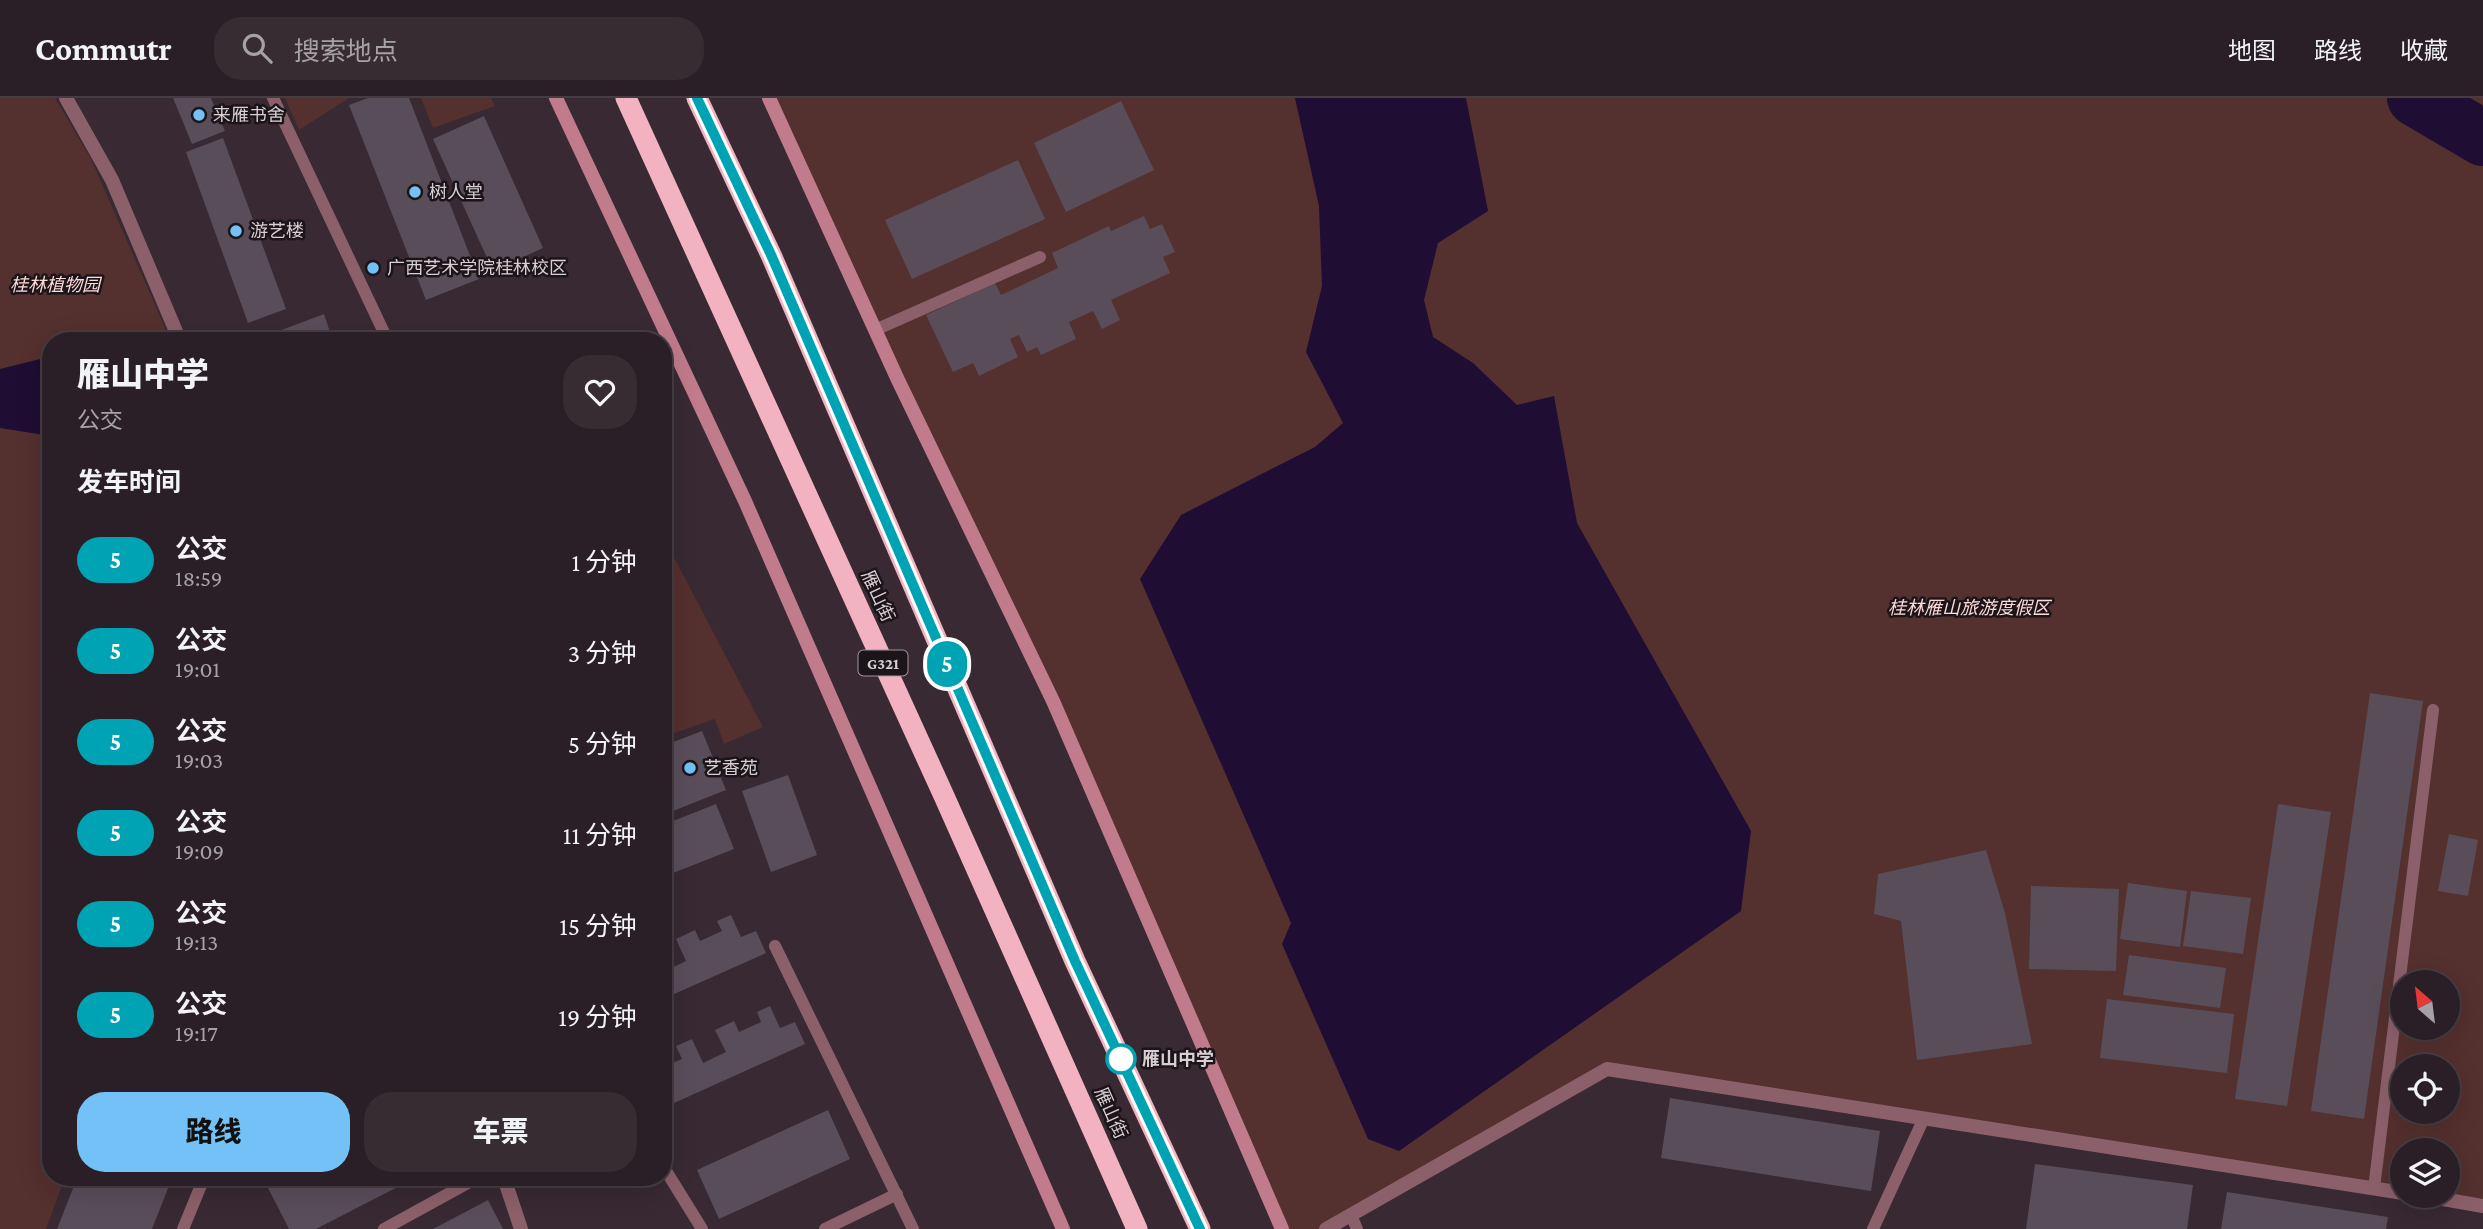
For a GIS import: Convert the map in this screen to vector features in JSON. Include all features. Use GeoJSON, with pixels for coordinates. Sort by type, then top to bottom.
{"type":"FeatureCollection","features":[{"type":"Feature","properties":{"kind":"highway","name":"雁山街"},"geometry":{"type":"LineString","coordinates":[[626,98],[944,796],[1137,1229]]}},
{"type":"Feature","properties":{"kind":"highway","name":"雁山街"},"geometry":{"type":"LineString","coordinates":[[696,98],[772,257],[1075,961],[1200,1229]]}},
{"type":"Feature","properties":{"kind":"street"},"geometry":{"type":"LineString","coordinates":[[66,98],[112,180],[176,332]]}},
{"type":"Feature","properties":{"kind":"street"},"geometry":{"type":"LineString","coordinates":[[556,98],[666,332]]}},
{"type":"Feature","properties":{"kind":"street"},"geometry":{"type":"LineString","coordinates":[[769,98],[875,330],[1053,701],[1282,1229]]}},
{"type":"Feature","properties":{"kind":"street"},"geometry":{"type":"LineString","coordinates":[[672,345],[745,501],[1063,1229]]}},
{"type":"Feature","properties":{"kind":"street"},"geometry":{"type":"LineString","coordinates":[[1326,1229],[1607,1069],[2390,1190]]}},
{"type":"Feature","properties":{"kind":"street"},"geometry":{"type":"LineString","coordinates":[[507,1186],[521,1229]]}},
{"type":"Feature","properties":{"kind":"street"},"geometry":{"type":"LineString","coordinates":[[2460,1202],[2483,1206]]}},
{"type":"Feature","properties":{"kind":"lane"},"geometry":{"type":"LineString","coordinates":[[273,98],[384,332]]}},
{"type":"Feature","properties":{"kind":"lane"},"geometry":{"type":"LineString","coordinates":[[875,330],[1040,257]]}},
{"type":"Feature","properties":{"kind":"lane"},"geometry":{"type":"LineString","coordinates":[[2374,1188],[2432,710]]}},
{"type":"Feature","properties":{"kind":"lane"},"geometry":{"type":"LineString","coordinates":[[775,946],[913,1229]]}},
{"type":"Feature","properties":{"kind":"lane"},"geometry":{"type":"LineString","coordinates":[[1873,1229],[1924,1118]]}},
{"type":"Feature","properties":{"kind":"lane"},"geometry":{"type":"LineString","coordinates":[[672,1181],[702,1229]]}},
{"type":"Feature","properties":{"kind":"lane"},"geometry":{"type":"LineString","coordinates":[[183,1229],[201,1186]]}},
{"type":"Feature","properties":{"kind":"lane"},"geometry":{"type":"LineString","coordinates":[[384,1229],[462,1186]]}},
{"type":"Feature","properties":{"kind":"lane"},"geometry":{"type":"LineString","coordinates":[[825,1229],[897,1194]]}},
{"type":"Feature","properties":{"kind":"lane"},"geometry":{"type":"LineString","coordinates":[[1351,1215],[1357,1229]]}},
{"type":"Feature","properties":{"kind":"green space","name":"桂林植物园"},"geometry":{"type":"Polygon","coordinates":[[[0,98],[55,98],[91,159],[167,332],[42,332],[42,1186],[62,1186],[46,1229],[0,1229],[0,98]]]}},
{"type":"Feature","properties":{"kind":"green space"},"geometry":{"type":"Polygon","coordinates":[[[285,98],[349,98],[299,130],[285,98]]]}},
{"type":"Feature","properties":{"kind":"green space"},"geometry":{"type":"Polygon","coordinates":[[[421,98],[491,98],[495,106],[433,128],[421,98]]]}},
{"type":"Feature","properties":{"kind":"green space","name":"桂林雁山旅游度假区"},"geometry":{"type":"Polygon","coordinates":[[[769,98],[2483,98],[2483,1206],[2460,1199],[2460,1138],[2390,1138],[2390,1191],[1607,1069],[1326,1229],[1282,1229],[1053,701],[769,98]]]}},
{"type":"Feature","properties":{"kind":"green space"},"geometry":{"type":"Polygon","coordinates":[[[672,554],[763,727],[724,744],[715,719],[672,734],[672,554]]]}},
{"type":"Feature","properties":{"kind":"shaded area"},"geometry":{"type":"Polygon","coordinates":[[[1295,98],[1466,98],[1488,211],[1438,243],[1424,300],[1433,337],[1473,363],[1517,405],[1554,396],[1577,523],[1751,831],[1741,911],[1399,1151],[1368,1139],[1282,944],[1291,923],[1140,579],[1181,515],[1315,447],[1343,423],[1306,352],[1322,286],[1319,206],[1295,98]]]}},
{"type":"Feature","properties":{"kind":"shaded area"},"geometry":{"type":"Polygon","coordinates":[[[42,358],[42,435],[0,428],[0,369],[42,358]]]}},
{"type":"Feature","properties":{"kind":"building","name":"来雁书舍"},"geometry":{"type":"Polygon","coordinates":[[[173,98],[211,98],[225,131],[192,144],[173,98]]]}},
{"type":"Feature","properties":{"kind":"building","name":"树人堂"},"geometry":{"type":"Polygon","coordinates":[[[368,98],[409,98],[479,279],[426,300],[349,105],[368,98]]]}},
{"type":"Feature","properties":{"kind":"building"},"geometry":{"type":"Polygon","coordinates":[[[1121,101],[1154,170],[1066,212],[1034,143],[1121,101]]]}},
{"type":"Feature","properties":{"kind":"building"},"geometry":{"type":"Polygon","coordinates":[[[484,116],[543,248],[493,271],[433,139],[484,116]]]}},
{"type":"Feature","properties":{"kind":"building","name":"游艺楼"},"geometry":{"type":"Polygon","coordinates":[[[223,138],[286,309],[248,323],[186,152],[223,138]]]}},
{"type":"Feature","properties":{"kind":"building"},"geometry":{"type":"Polygon","coordinates":[[[1018,160],[1045,219],[912,279],[885,220],[1018,160]]]}},
{"type":"Feature","properties":{"kind":"building"},"geometry":{"type":"Polygon","coordinates":[[[1144,216],[1150,229],[1162,224],[1175,252],[1163,257],[1170,273],[1111,300],[1120,320],[1102,329],[1093,311],[1069,322],[1076,339],[1041,355],[1037,347],[1027,352],[1019,335],[1010,339],[1018,357],[979,376],[973,363],[953,372],[926,315],[995,283],[1001,295],[1058,268],[1052,253],[1109,226],[1111,231],[1144,216]]]}},
{"type":"Feature","properties":{"kind":"building"},"geometry":{"type":"Polygon","coordinates":[[[324,314],[330,332],[276,332],[324,314]]]}},
{"type":"Feature","properties":{"kind":"building"},"geometry":{"type":"Polygon","coordinates":[[[2370,693],[2423,701],[2364,1119],[2311,1111],[2370,693]]]}},
{"type":"Feature","properties":{"kind":"building","name":"艺香苑"},"geometry":{"type":"Polygon","coordinates":[[[702,731],[726,790],[672,811],[672,743],[702,731]]]}},
{"type":"Feature","properties":{"kind":"building"},"geometry":{"type":"Polygon","coordinates":[[[788,775],[817,855],[771,872],[742,791],[788,775]]]}},
{"type":"Feature","properties":{"kind":"building"},"geometry":{"type":"Polygon","coordinates":[[[716,804],[734,849],[672,873],[672,821],[716,804]]]}},
{"type":"Feature","properties":{"kind":"building"},"geometry":{"type":"Polygon","coordinates":[[[2278,804],[2331,812],[2287,1106],[2235,1099],[2278,804]]]}},
{"type":"Feature","properties":{"kind":"building"},"geometry":{"type":"Polygon","coordinates":[[[2449,834],[2478,840],[2468,896],[2438,891],[2449,834]]]}},
{"type":"Feature","properties":{"kind":"building"},"geometry":{"type":"Polygon","coordinates":[[[1986,850],[2005,913],[2032,1044],[1917,1060],[1901,921],[1874,914],[1878,874],[1986,850]]]}},
{"type":"Feature","properties":{"kind":"building"},"geometry":{"type":"Polygon","coordinates":[[[2128,883],[2187,891],[2180,947],[2120,939],[2128,883]]]}},
{"type":"Feature","properties":{"kind":"building"},"geometry":{"type":"Polygon","coordinates":[[[2031,886],[2119,889],[2116,971],[2029,969],[2031,886]]]}},
{"type":"Feature","properties":{"kind":"building"},"geometry":{"type":"Polygon","coordinates":[[[2191,891],[2251,898],[2243,954],[2183,946],[2191,891]]]}},
{"type":"Feature","properties":{"kind":"building"},"geometry":{"type":"Polygon","coordinates":[[[731,915],[741,937],[756,931],[766,953],[672,995],[672,968],[686,961],[676,939],[695,930],[700,941],[722,931],[717,921],[731,915]]]}},
{"type":"Feature","properties":{"kind":"building"},"geometry":{"type":"Polygon","coordinates":[[[2129,955],[2226,968],[2220,1008],[2123,995],[2129,955]]]}},
{"type":"Feature","properties":{"kind":"building"},"geometry":{"type":"Polygon","coordinates":[[[2107,999],[2234,1014],[2227,1073],[2100,1058],[2107,999]]]}},
{"type":"Feature","properties":{"kind":"building"},"geometry":{"type":"Polygon","coordinates":[[[770,1006],[780,1028],[795,1022],[805,1044],[672,1104],[672,1063],[682,1059],[676,1046],[692,1039],[703,1063],[726,1052],[715,1030],[734,1021],[739,1032],[761,1022],[757,1012],[770,1006]]]}},
{"type":"Feature","properties":{"kind":"building"},"geometry":{"type":"Polygon","coordinates":[[[1670,1098],[1880,1131],[1871,1191],[1661,1158],[1670,1098]]]}},
{"type":"Feature","properties":{"kind":"building"},"geometry":{"type":"Polygon","coordinates":[[[828,1110],[850,1159],[719,1219],[697,1170],[828,1110]]]}},
{"type":"Feature","properties":{"kind":"building"},"geometry":{"type":"Polygon","coordinates":[[[2035,1164],[2193,1185],[2187,1229],[2026,1229],[2035,1164]]]}},
{"type":"Feature","properties":{"kind":"building"},"geometry":{"type":"Polygon","coordinates":[[[74,1186],[169,1186],[152,1229],[57,1229],[74,1186]]]}},
{"type":"Feature","properties":{"kind":"building"},"geometry":{"type":"Polygon","coordinates":[[[267,1186],[399,1186],[316,1229],[289,1229],[267,1186]]]}},
{"type":"Feature","properties":{"kind":"building"},"geometry":{"type":"Polygon","coordinates":[[[2227,1192],[2388,1217],[2386,1229],[2221,1229],[2227,1192]]]}},
{"type":"Feature","properties":{"kind":"building"},"geometry":{"type":"Polygon","coordinates":[[[488,1200],[503,1229],[433,1229],[488,1200]]]}},
{"type":"Feature","properties":{"kind":"waterway"},"geometry":{"type":"LineString","coordinates":[[2415,98],[2483,138]]}},
{"type":"Feature","properties":{"kind":"bus line","name":"5"},"geometry":{"type":"LineString","coordinates":[[697,98],[772,257],[1075,961],[1200,1229]]}},
{"type":"Feature","properties":{"kind":"place","name":"来雁书舍"},"geometry":{"type":"Point","coordinates":[199,115]}},
{"type":"Feature","properties":{"kind":"place","name":"树人堂"},"geometry":{"type":"Point","coordinates":[415,192]}},
{"type":"Feature","properties":{"kind":"place","name":"游艺楼"},"geometry":{"type":"Point","coordinates":[236,231]}},
{"type":"Feature","properties":{"kind":"place","name":"广西艺术学院桂林校区"},"geometry":{"type":"Point","coordinates":[373,268]}},
{"type":"Feature","properties":{"kind":"place","name":"艺香苑"},"geometry":{"type":"Point","coordinates":[690,768]}},
{"type":"Feature","properties":{"kind":"place","name":"雁山中学"},"geometry":{"type":"Point","coordinates":[1121,1059]}}]}
